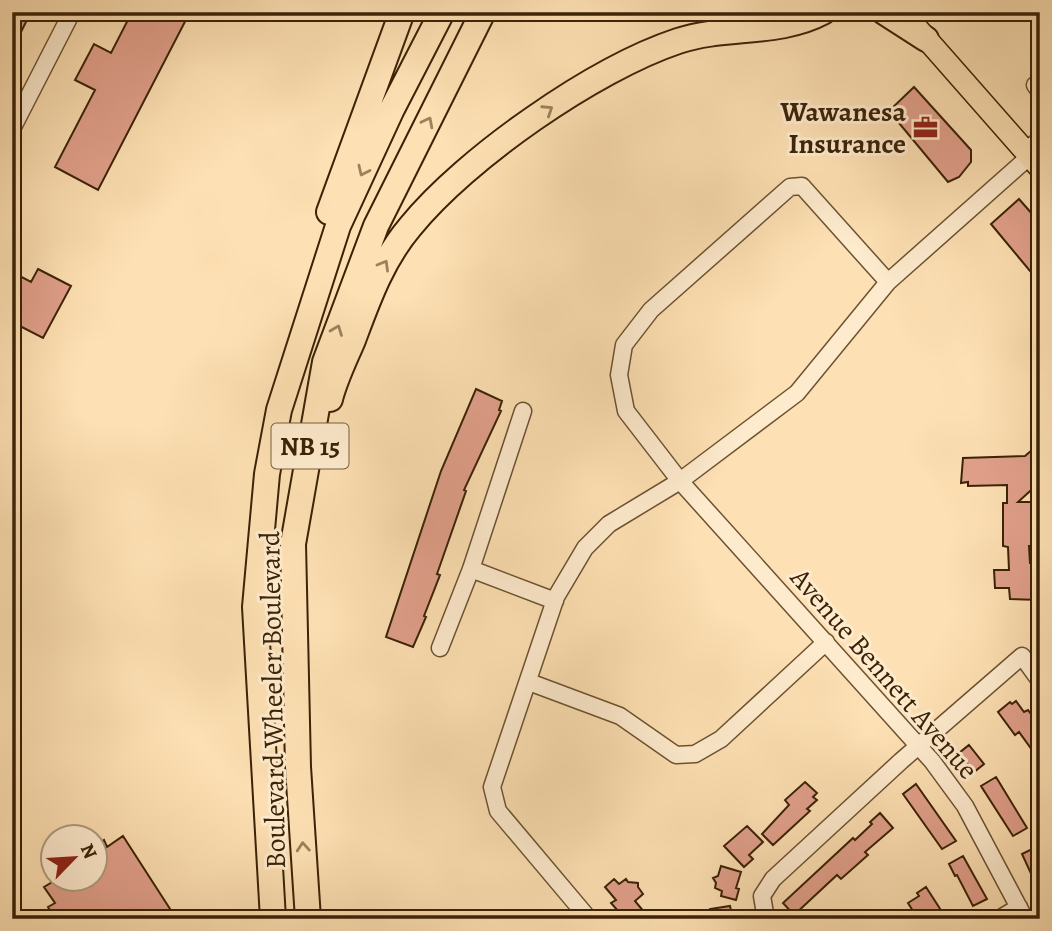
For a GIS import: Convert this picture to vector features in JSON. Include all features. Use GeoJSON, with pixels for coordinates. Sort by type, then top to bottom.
{"type":"FeatureCollection","features":[{"type":"Feature","properties":{"kind":"highway"},"geometry":{"type":"LineString","coordinates":[[255,607],[255,502],[258,460],[267,415],[288,333],[322,231],[402,12]]}},
{"type":"Feature","properties":{"kind":"highway","name":"Boulevard Wheeler Boulevard"},"geometry":{"type":"LineString","coordinates":[[273,919],[255,607],[267,474],[284,397],[338,226],[392,109],[442,12]]}},
{"type":"Feature","properties":{"kind":"highway","name":"Boulevard Wheeler Boulevard"},"geometry":{"type":"LineString","coordinates":[[307,919],[298,767],[293,544],[325,362],[376,226],[484,12]]}},
{"type":"Feature","properties":{"kind":"highway"},"geometry":{"type":"LineString","coordinates":[[293,589],[305,512],[333,389],[381,269],[409,227],[452,183],[540,115],[596,80],[677,41],[700,35],[785,27],[823,12]]}},
{"type":"Feature","properties":{"kind":"highway"},"geometry":{"type":"LineString","coordinates":[[884,12],[926,39]]}},
{"type":"Feature","properties":{"kind":"main road"},"geometry":{"type":"LineString","coordinates":[[903,12],[1034,154]]}},
{"type":"Feature","properties":{"kind":"main road"},"geometry":{"type":"LineString","coordinates":[[915,12],[926,39]]}},
{"type":"Feature","properties":{"kind":"street"},"geometry":{"type":"LineString","coordinates":[[12,129],[72,12]]}},
{"type":"Feature","properties":{"kind":"street"},"geometry":{"type":"LineString","coordinates":[[589,919],[498,811],[492,787],[555,601],[585,548],[609,524],[680,481],[797,393],[888,282],[1034,154]]}},
{"type":"Feature","properties":{"kind":"street","name":"Avenue Bennett Avenue"},"geometry":{"type":"LineString","coordinates":[[888,282],[802,186],[790,187],[650,310],[624,345],[619,375],[626,411],[680,481],[919,747],[965,806],[1021,913]]}},
{"type":"Feature","properties":{"kind":"street"},"geometry":{"type":"LineString","coordinates":[[440,648],[471,569],[523,411]]}},
{"type":"Feature","properties":{"kind":"street"},"geometry":{"type":"LineString","coordinates":[[471,569],[555,601]]}},
{"type":"Feature","properties":{"kind":"street"},"geometry":{"type":"LineString","coordinates":[[528,682],[620,716],[676,755],[695,754],[721,739],[825,642]]}},
{"type":"Feature","properties":{"kind":"street"},"geometry":{"type":"LineString","coordinates":[[766,919],[762,896],[773,879],[1022,656],[1040,681]]}},
{"type":"Feature","properties":{"kind":"street"},"geometry":{"type":"LineString","coordinates":[[999,919],[1021,913]]}},
{"type":"Feature","properties":{"kind":"building"},"geometry":{"type":"Polygon","coordinates":[[[12,12],[31,12],[12,50],[12,12]]]}},
{"type":"Feature","properties":{"kind":"building"},"geometry":{"type":"Polygon","coordinates":[[[132,12],[190,12],[98,190],[55,167],[95,90],[75,80],[94,44],[111,53],[132,12]]]}},
{"type":"Feature","properties":{"kind":"building","name":"Wawanesa Insurance"},"geometry":{"type":"Polygon","coordinates":[[[914,87],[971,150],[971,162],[959,177],[948,182],[889,111],[914,87]]]}},
{"type":"Feature","properties":{"kind":"building"},"geometry":{"type":"Polygon","coordinates":[[[1019,199],[1040,223],[1040,283],[991,224],[1019,199]]]}},
{"type":"Feature","properties":{"kind":"building"},"geometry":{"type":"Polygon","coordinates":[[[38,269],[71,286],[43,338],[14,323],[18,316],[12,312],[12,272],[31,282],[38,269]]]}},
{"type":"Feature","properties":{"kind":"building"},"geometry":{"type":"Polygon","coordinates":[[[476,389],[502,401],[501,411],[464,490],[466,491],[437,574],[440,575],[413,647],[386,637],[441,471],[476,389]]]}},
{"type":"Feature","properties":{"kind":"building"},"geometry":{"type":"Polygon","coordinates":[[[1040,443],[1040,482],[1018,502],[1033,502],[1034,546],[1029,546],[1030,563],[1040,563],[1040,600],[1010,599],[1009,588],[995,588],[994,570],[1009,570],[1008,547],[1003,546],[1003,503],[1007,503],[1007,485],[968,486],[968,482],[961,483],[963,458],[1025,456],[1040,443]]]}},
{"type":"Feature","properties":{"kind":"building"},"geometry":{"type":"Polygon","coordinates":[[[1016,701],[1024,712],[1028,710],[1036,721],[1031,725],[1040,738],[1040,761],[1019,732],[1015,735],[998,712],[1010,702],[1012,704],[1016,701]]]}},
{"type":"Feature","properties":{"kind":"building"},"geometry":{"type":"Polygon","coordinates":[[[969,745],[984,764],[974,772],[959,753],[969,745]]]}},
{"type":"Feature","properties":{"kind":"building"},"geometry":{"type":"Polygon","coordinates":[[[996,777],[1027,828],[1013,836],[981,786],[996,777]]]}},
{"type":"Feature","properties":{"kind":"building"},"geometry":{"type":"Polygon","coordinates":[[[805,782],[817,793],[813,797],[817,800],[807,809],[810,811],[773,845],[762,834],[789,805],[785,800],[805,782]]]}},
{"type":"Feature","properties":{"kind":"building"},"geometry":{"type":"Polygon","coordinates":[[[916,784],[956,841],[942,849],[903,794],[916,784]]]}},
{"type":"Feature","properties":{"kind":"building"},"geometry":{"type":"Polygon","coordinates":[[[880,813],[893,828],[865,852],[868,855],[841,879],[837,875],[794,915],[783,903],[853,838],[855,840],[880,813]]]}},
{"type":"Feature","properties":{"kind":"building"},"geometry":{"type":"Polygon","coordinates":[[[747,826],[763,842],[749,855],[753,859],[744,867],[724,846],[747,826]]]}},
{"type":"Feature","properties":{"kind":"building"},"geometry":{"type":"Polygon","coordinates":[[[123,836],[172,912],[163,919],[65,919],[61,914],[55,918],[48,907],[55,903],[47,892],[108,892],[108,846],[123,836]]]}},
{"type":"Feature","properties":{"kind":"building"},"geometry":{"type":"Polygon","coordinates":[[[1036,847],[1040,855],[1040,875],[1033,878],[1022,854],[1036,847]]]}},
{"type":"Feature","properties":{"kind":"building"},"geometry":{"type":"Polygon","coordinates":[[[963,856],[987,899],[973,906],[949,864],[963,856]]]}},
{"type":"Feature","properties":{"kind":"building"},"geometry":{"type":"Polygon","coordinates":[[[721,866],[741,872],[736,888],[739,889],[736,900],[721,896],[722,891],[715,888],[713,878],[718,876],[721,866]]]}},
{"type":"Feature","properties":{"kind":"building"},"geometry":{"type":"Polygon","coordinates":[[[614,879],[619,884],[626,879],[628,882],[638,883],[643,894],[635,901],[650,919],[625,919],[611,903],[616,900],[605,887],[614,879]]]}},
{"type":"Feature","properties":{"kind":"building"},"geometry":{"type":"Polygon","coordinates":[[[926,887],[944,915],[938,919],[902,919],[913,911],[908,903],[926,887]]]}},
{"type":"Feature","properties":{"kind":"building"},"geometry":{"type":"Polygon","coordinates":[[[730,906],[733,919],[712,919],[710,909],[730,906]]]}},
{"type":"Feature","properties":{"kind":"place","name":"Wawanesa Insurance"},"geometry":{"type":"Point","coordinates":[926,127]}}]}
